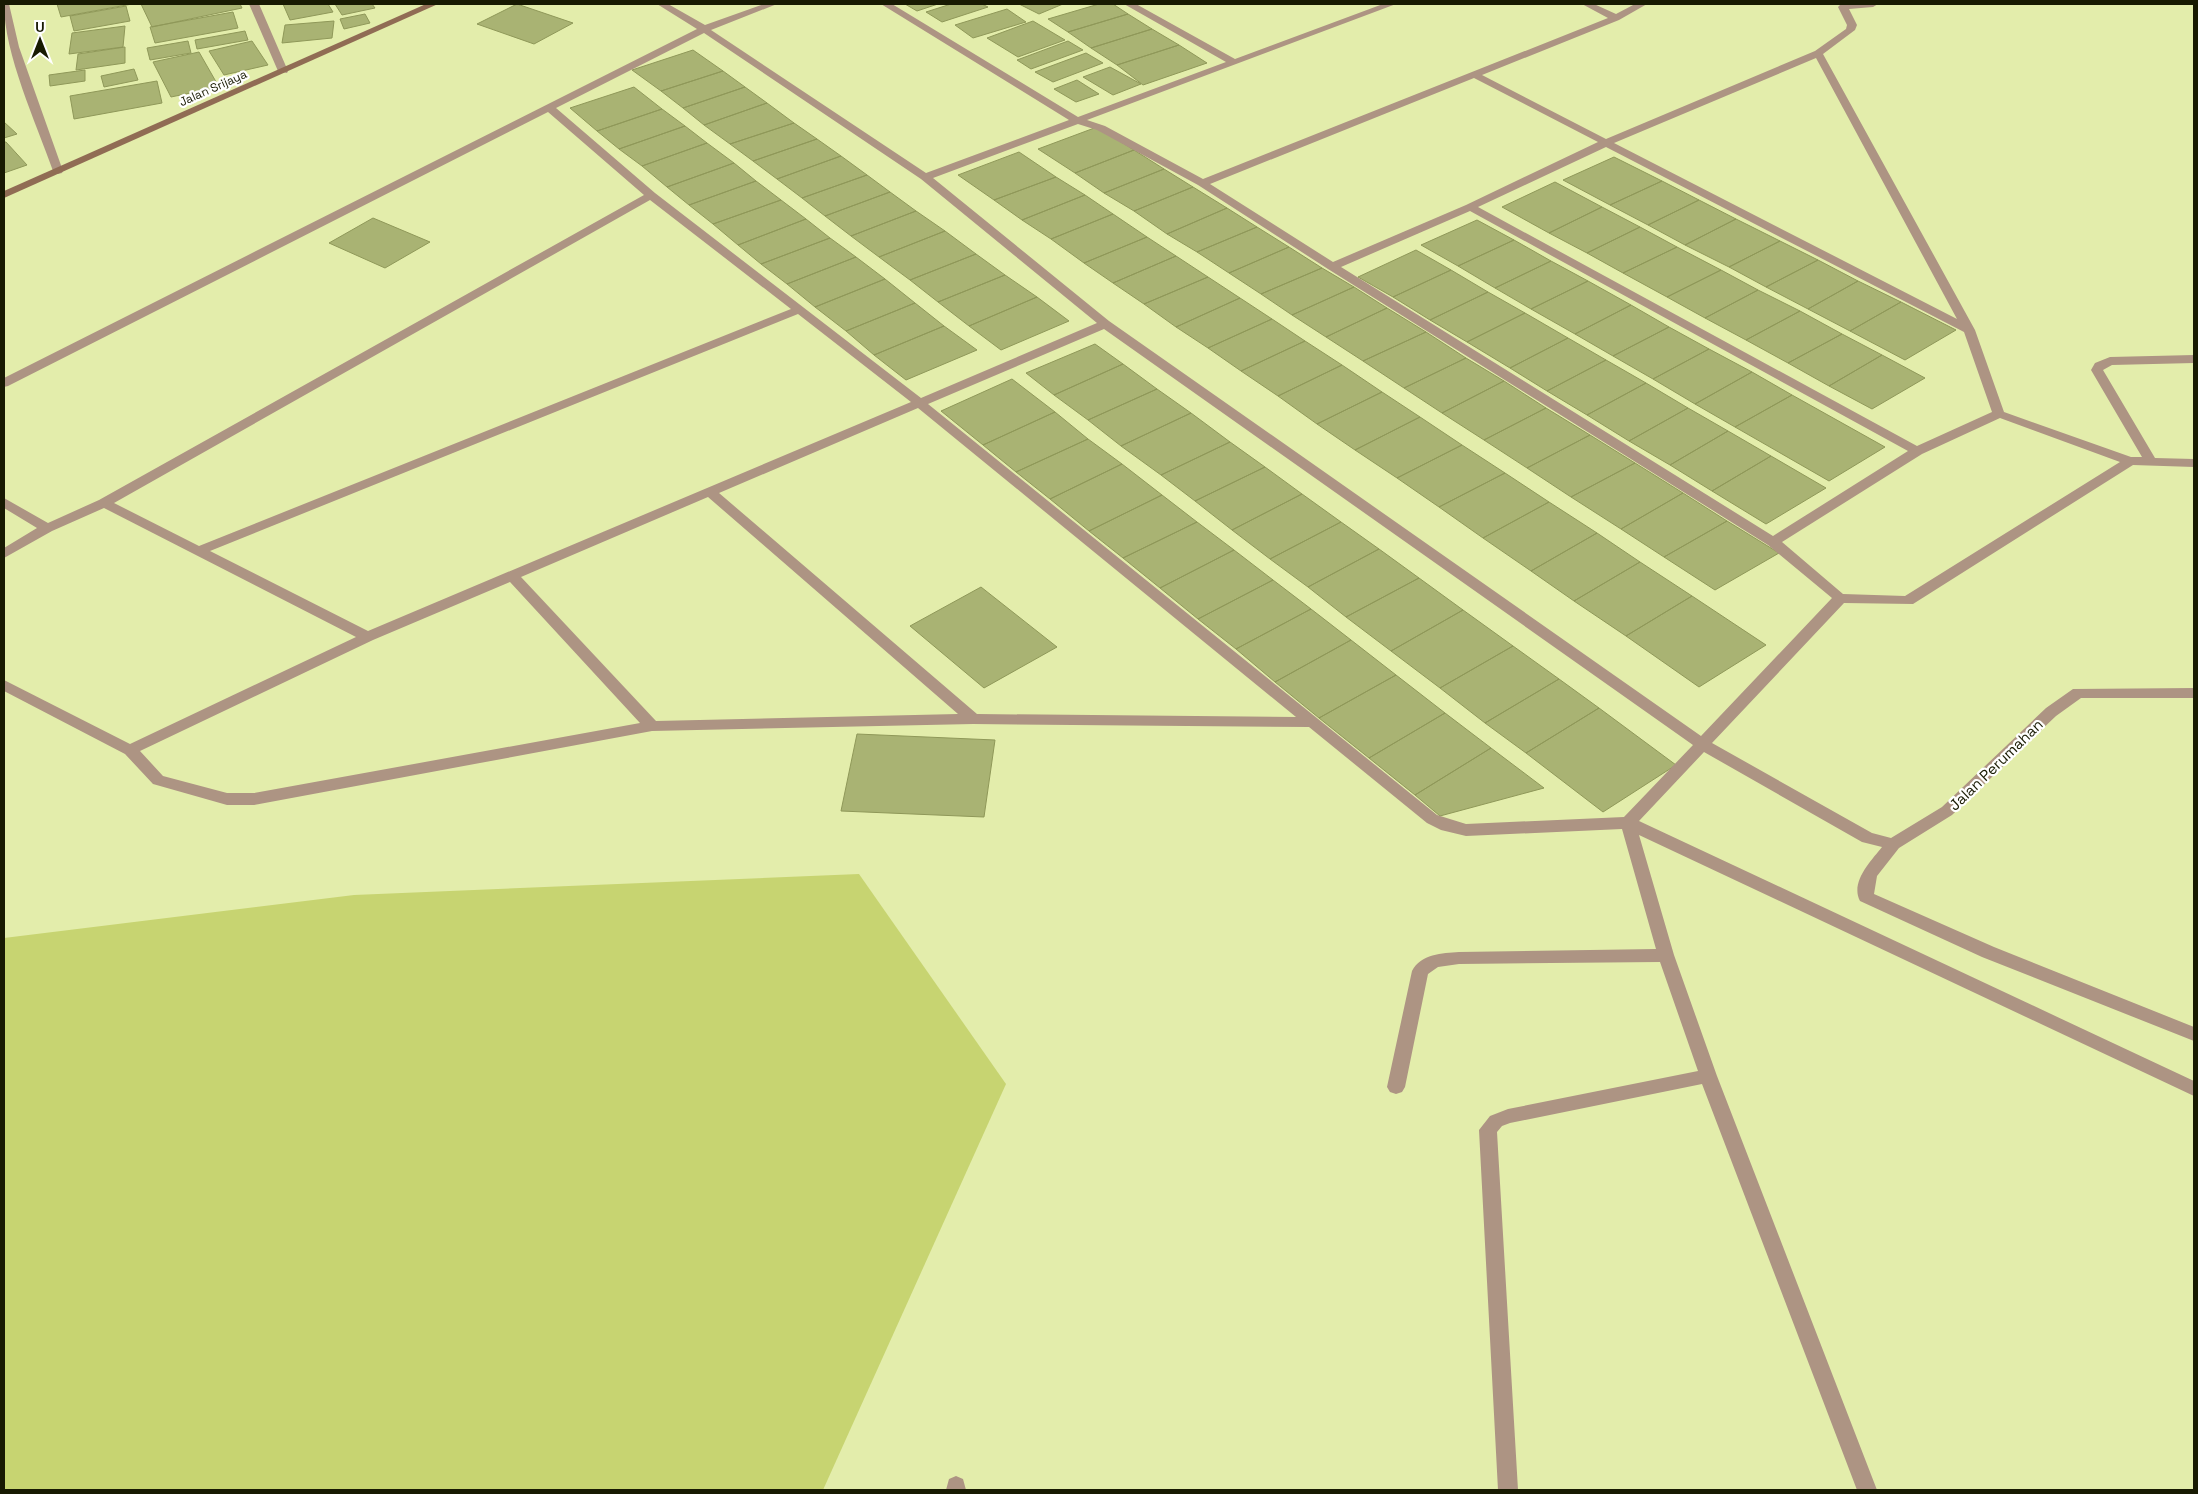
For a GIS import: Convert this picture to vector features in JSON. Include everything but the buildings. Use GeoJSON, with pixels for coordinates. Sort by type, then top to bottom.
{"type":"FeatureCollection","features":[{"type":"Feature","properties":{"kind":"street"},"geometry":{"type":"LineString","coordinates":[[4,4],[14,47],[58,171]]}},
{"type":"Feature","properties":{"kind":"street"},"geometry":{"type":"LineString","coordinates":[[254,4],[283,70]]}},
{"type":"Feature","properties":{"kind":"street","name":"Jalan Srijaya"},"geometry":{"type":"LineString","coordinates":[[4,196],[433,4]]}},
{"type":"Feature","properties":{"kind":"street"},"geometry":{"type":"LineString","coordinates":[[662,4],[704,29],[925,177],[1105,324],[1703,745],[1868,838],[1893,844]]}},
{"type":"Feature","properties":{"kind":"street"},"geometry":{"type":"LineString","coordinates":[[4,383],[704,29],[772,4]]}},
{"type":"Feature","properties":{"kind":"street"},"geometry":{"type":"LineString","coordinates":[[886,4],[1076,120],[1101,128],[1202,183],[1332,267],[1773,542],[1840,598],[1908,601],[2130,461]]}},
{"type":"Feature","properties":{"kind":"street"},"geometry":{"type":"LineString","coordinates":[[1129,4],[1234,62]]}},
{"type":"Feature","properties":{"kind":"street"},"geometry":{"type":"LineString","coordinates":[[925,177],[1391,4]]}},
{"type":"Feature","properties":{"kind":"street"},"geometry":{"type":"LineString","coordinates":[[1587,4],[1616,18]]}},
{"type":"Feature","properties":{"kind":"street"},"geometry":{"type":"LineString","coordinates":[[1202,183],[1616,18],[1642,4]]}},
{"type":"Feature","properties":{"kind":"street"},"geometry":{"type":"LineString","coordinates":[[1332,267],[1470,207],[1605,143],[1818,53],[1850,30],[1852,26],[1842,5],[1873,4]]}},
{"type":"Feature","properties":{"kind":"street"},"geometry":{"type":"LineString","coordinates":[[4,51],[14,47]]}},
{"type":"Feature","properties":{"kind":"street"},"geometry":{"type":"LineString","coordinates":[[1818,53],[1969,330],[1998,414]]}},
{"type":"Feature","properties":{"kind":"street"},"geometry":{"type":"LineString","coordinates":[[1475,74],[1969,330]]}},
{"type":"Feature","properties":{"kind":"street"},"geometry":{"type":"LineString","coordinates":[[549,107],[651,196],[920,403],[1432,819],[1447,826],[1466,830],[1628,823],[2194,1089]]}},
{"type":"Feature","properties":{"kind":"street"},"geometry":{"type":"LineString","coordinates":[[4,554],[47,528],[104,502],[651,196]]}},
{"type":"Feature","properties":{"kind":"street"},"geometry":{"type":"LineString","coordinates":[[1470,207],[1917,451]]}},
{"type":"Feature","properties":{"kind":"street"},"geometry":{"type":"LineString","coordinates":[[201,550],[799,310]]}},
{"type":"Feature","properties":{"kind":"street"},"geometry":{"type":"LineString","coordinates":[[130,750],[368,637],[1105,324]]}},
{"type":"Feature","properties":{"kind":"street"},"geometry":{"type":"LineString","coordinates":[[2152,463],[2097,370],[2099,366],[2110,362],[2194,359]]}},
{"type":"Feature","properties":{"kind":"street"},"geometry":{"type":"LineString","coordinates":[[1773,542],[1917,451],[1998,414],[2130,461],[2152,463],[2194,462]]}},
{"type":"Feature","properties":{"kind":"street"},"geometry":{"type":"LineString","coordinates":[[710,492],[973,719]]}},
{"type":"Feature","properties":{"kind":"street"},"geometry":{"type":"LineString","coordinates":[[4,502],[47,528]]}},
{"type":"Feature","properties":{"kind":"street"},"geometry":{"type":"LineString","coordinates":[[104,502],[368,637]]}},
{"type":"Feature","properties":{"kind":"street"},"geometry":{"type":"LineString","coordinates":[[512,576],[652,726]]}},
{"type":"Feature","properties":{"kind":"street"},"geometry":{"type":"LineString","coordinates":[[1628,823],[1840,598]]}},
{"type":"Feature","properties":{"kind":"street"},"geometry":{"type":"LineString","coordinates":[[4,685],[130,750],[158,780],[227,799],[254,799],[652,726],[973,719],[1313,722]]}},
{"type":"Feature","properties":{"kind":"street","name":"Jalan Perumahan"},"geometry":{"type":"LineString","coordinates":[[2194,692],[2078,693],[2051,712],[1947,811],[1893,844],[1869,874],[1866,897],[1996,955],[2194,1034]]}},
{"type":"Feature","properties":{"kind":"street"},"geometry":{"type":"LineString","coordinates":[[1628,823],[1666,955],[1708,1076],[1867,1490]]}},
{"type":"Feature","properties":{"kind":"street"},"geometry":{"type":"LineString","coordinates":[[1396,1087],[1420,972],[1426,964],[1437,960],[1459,958],[1666,955]]}},
{"type":"Feature","properties":{"kind":"street"},"geometry":{"type":"LineString","coordinates":[[1508,1490],[1488,1130],[1496,1122],[1508,1116],[1708,1076]]}},
{"type":"Feature","properties":{"kind":"green space"},"geometry":{"type":"Polygon","coordinates":[[[859,874],[1006,1084],[823,1490],[4,1490],[4,938],[354,895],[859,874]]]}}]}
